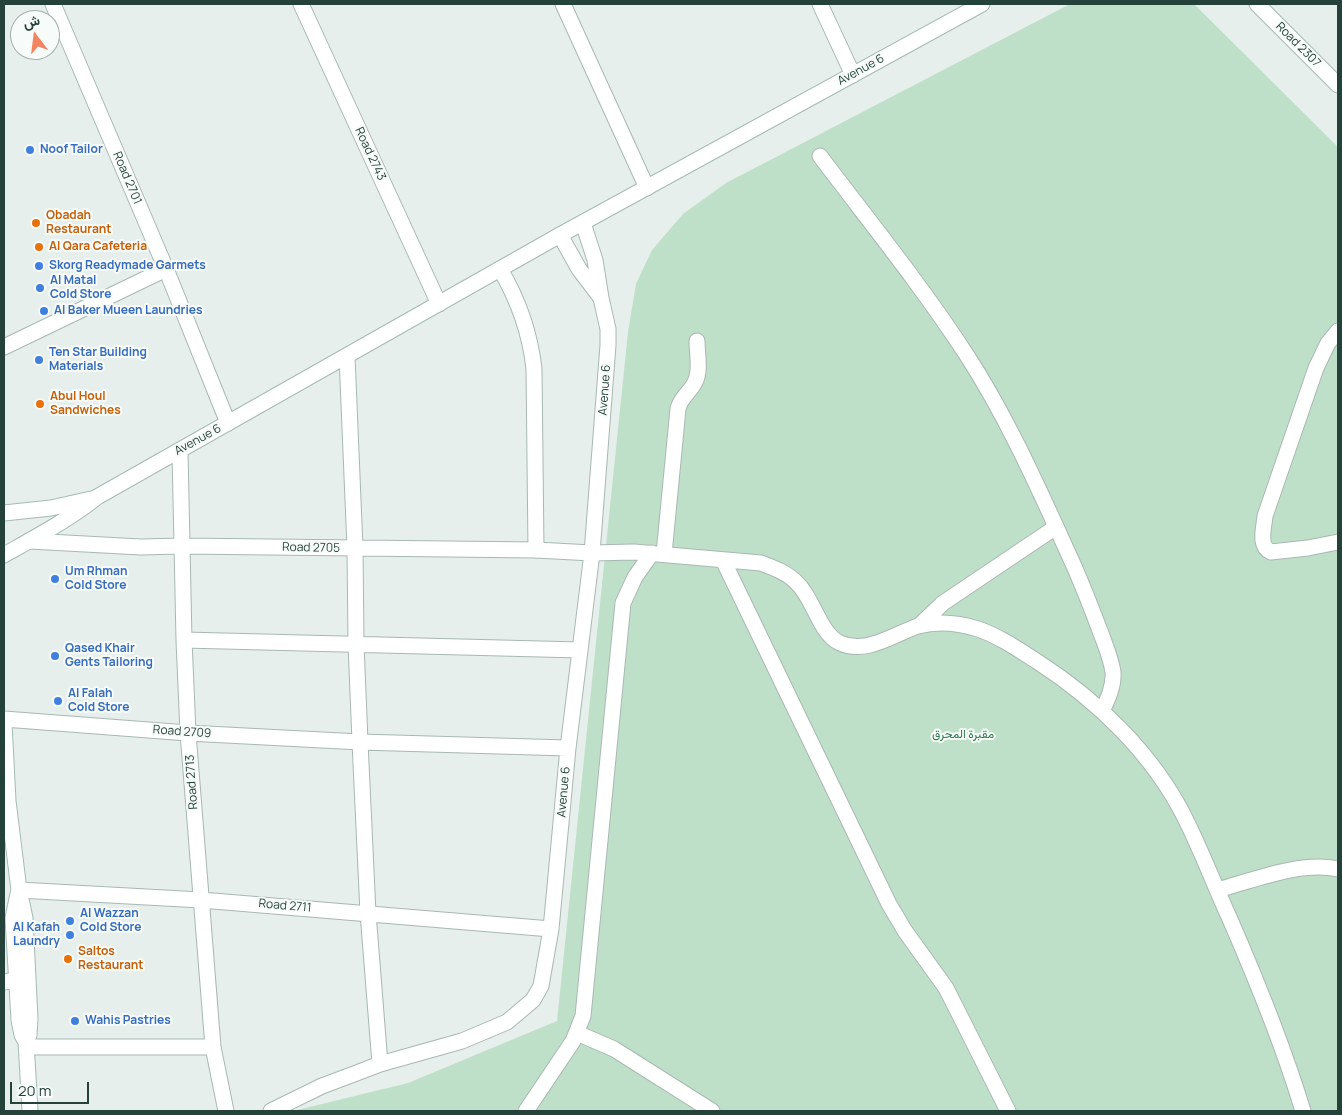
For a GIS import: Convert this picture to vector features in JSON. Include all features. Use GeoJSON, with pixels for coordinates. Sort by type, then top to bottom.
{"type":"FeatureCollection","features":[{"type":"Feature","properties":{"kind":"street","name":"Road 2701"},"geometry":{"type":"LineString","coordinates":[[53,4],[166,269],[228,423]]}},
{"type":"Feature","properties":{"kind":"street","name":"Road 2743"},"geometry":{"type":"LineString","coordinates":[[301,4],[439,304]]}},
{"type":"Feature","properties":{"kind":"street"},"geometry":{"type":"LineString","coordinates":[[563,4],[648,188]]}},
{"type":"Feature","properties":{"kind":"street"},"geometry":{"type":"LineString","coordinates":[[820,4],[853,75]]}},
{"type":"Feature","properties":{"kind":"street","name":"Avenue 6"},"geometry":{"type":"LineString","coordinates":[[4,555],[76,514],[97,497],[560,235],[982,4]]}},
{"type":"Feature","properties":{"kind":"street","name":"Road 2307"},"geometry":{"type":"LineString","coordinates":[[1257,4],[1338,86]]}},
{"type":"Feature","properties":{"kind":"street"},"geometry":{"type":"LineString","coordinates":[[820,156],[934,306],[967,356],[1027,464],[1088,597],[1110,658],[1112,685],[1102,711]]}},
{"type":"Feature","properties":{"kind":"street","name":"Avenue 6"},"geometry":{"type":"LineString","coordinates":[[272,1111],[322,1086],[380,1064],[462,1041],[507,1022],[533,1000],[541,986],[551,929],[568,748],[592,553],[608,345],[606,321],[595,260],[583,223]]}},
{"type":"Feature","properties":{"kind":"street","name":"Avenue 6"},"geometry":{"type":"LineString","coordinates":[[560,235],[579,269],[601,298]]}},
{"type":"Feature","properties":{"kind":"street"},"geometry":{"type":"LineString","coordinates":[[4,347],[166,269]]}},
{"type":"Feature","properties":{"kind":"street"},"geometry":{"type":"LineString","coordinates":[[500,269],[521,308],[532,348],[534,369],[536,550]]}},
{"type":"Feature","properties":{"kind":"street"},"geometry":{"type":"LineString","coordinates":[[1338,331],[1328,343],[1316,368],[1265,516],[1263,546],[1271,552],[1308,548],[1338,542]]}},
{"type":"Feature","properties":{"kind":"street"},"geometry":{"type":"LineString","coordinates":[[526,1111],[577,1033],[583,1016],[623,604],[635,577],[658,554],[678,409],[682,397],[696,382],[698,374],[697,342]]}},
{"type":"Feature","properties":{"kind":"street"},"geometry":{"type":"LineString","coordinates":[[346,356],[368,913],[380,1064]]}},
{"type":"Feature","properties":{"kind":"street","name":"Road 2713"},"geometry":{"type":"LineString","coordinates":[[180,451],[188,733],[213,1046],[226,1111]]}},
{"type":"Feature","properties":{"kind":"street","name":"Avenue 6"},"geometry":{"type":"LineString","coordinates":[[4,513],[51,508],[97,497]]}},
{"type":"Feature","properties":{"kind":"street"},"geometry":{"type":"LineString","coordinates":[[919,626],[943,603],[1056,527]]}},
{"type":"Feature","properties":{"kind":"street","name":"Road 2705"},"geometry":{"type":"LineString","coordinates":[[29,541],[141,547],[634,552],[761,563],[776,568],[789,576],[805,592],[831,638],[850,647],[862,647],[873,644],[919,626]]}},
{"type":"Feature","properties":{"kind":"street"},"geometry":{"type":"LineString","coordinates":[[723,560],[889,904],[946,988],[1008,1111]]}},
{"type":"Feature","properties":{"kind":"street"},"geometry":{"type":"LineString","coordinates":[[919,626],[941,623],[964,625],[992,635],[1053,671],[1102,711],[1146,759],[1167,787],[1184,817],[1217,890],[1277,1032],[1303,1111]]}},
{"type":"Feature","properties":{"kind":"street"},"geometry":{"type":"LineString","coordinates":[[184,640],[580,650]]}},
{"type":"Feature","properties":{"kind":"street","name":"Road 2709"},"geometry":{"type":"LineString","coordinates":[[4,718],[188,733],[360,742],[568,748]]}},
{"type":"Feature","properties":{"kind":"street"},"geometry":{"type":"LineString","coordinates":[[4,723],[9,859],[24,913],[30,995],[30,1027],[26,1044],[30,1111]]}},
{"type":"Feature","properties":{"kind":"street"},"geometry":{"type":"LineString","coordinates":[[1217,890],[1294,870],[1315,867],[1338,869]]}},
{"type":"Feature","properties":{"kind":"street"},"geometry":{"type":"LineString","coordinates":[[19,890],[13,918],[10,981],[20,1028],[26,1044]]}},
{"type":"Feature","properties":{"kind":"street","name":"Road 2711"},"geometry":{"type":"LineString","coordinates":[[19,890],[201,900],[551,929]]}},
{"type":"Feature","properties":{"kind":"street"},"geometry":{"type":"LineString","coordinates":[[577,1033],[614,1049],[712,1111]]}},
{"type":"Feature","properties":{"kind":"street"},"geometry":{"type":"LineString","coordinates":[[26,1044],[213,1046]]}},
{"type":"Feature","properties":{"kind":"green space","name":"مقبرة المحرق"},"geometry":{"type":"Polygon","coordinates":[[[1070,4],[1194,4],[1338,147],[1338,1111],[293,1111],[408,1083],[557,1021],[628,332],[636,284],[652,250],[683,214],[726,183],[1070,4]]]}},
{"type":"Feature","properties":{"kind":"place","name":"Noof Tailor"},"geometry":{"type":"Point","coordinates":[30,150]}},
{"type":"Feature","properties":{"kind":"place","name":"Obadah Restaurant"},"geometry":{"type":"Point","coordinates":[36,223]}},
{"type":"Feature","properties":{"kind":"place","name":"Al Qara Cafeteria"},"geometry":{"type":"Point","coordinates":[39,247]}},
{"type":"Feature","properties":{"kind":"place","name":"Skorg Readymade Garmets"},"geometry":{"type":"Point","coordinates":[39,266]}},
{"type":"Feature","properties":{"kind":"place","name":"Al Matal Cold Store"},"geometry":{"type":"Point","coordinates":[40,288]}},
{"type":"Feature","properties":{"kind":"place","name":"Al Baker Mueen Laundries"},"geometry":{"type":"Point","coordinates":[44,311]}},
{"type":"Feature","properties":{"kind":"place","name":"Ten Star Building Materials"},"geometry":{"type":"Point","coordinates":[39,360]}},
{"type":"Feature","properties":{"kind":"place","name":"Abul Houl Sandwiches"},"geometry":{"type":"Point","coordinates":[40,404]}},
{"type":"Feature","properties":{"kind":"place","name":"Um Rhman Cold Store"},"geometry":{"type":"Point","coordinates":[55,579]}},
{"type":"Feature","properties":{"kind":"place","name":"Qased Khair Gents Tailoring"},"geometry":{"type":"Point","coordinates":[55,656]}},
{"type":"Feature","properties":{"kind":"place","name":"Al Falah Cold Store"},"geometry":{"type":"Point","coordinates":[58,701]}},
{"type":"Feature","properties":{"kind":"place","name":"Al Wazzan Cold Store"},"geometry":{"type":"Point","coordinates":[70,921]}},
{"type":"Feature","properties":{"kind":"place","name":"Al Kafah Laundry"},"geometry":{"type":"Point","coordinates":[70,935]}},
{"type":"Feature","properties":{"kind":"place","name":"Saltos Restaurant"},"geometry":{"type":"Point","coordinates":[68,959]}},
{"type":"Feature","properties":{"kind":"place","name":"Wahis Pastries"},"geometry":{"type":"Point","coordinates":[75,1021]}}]}
